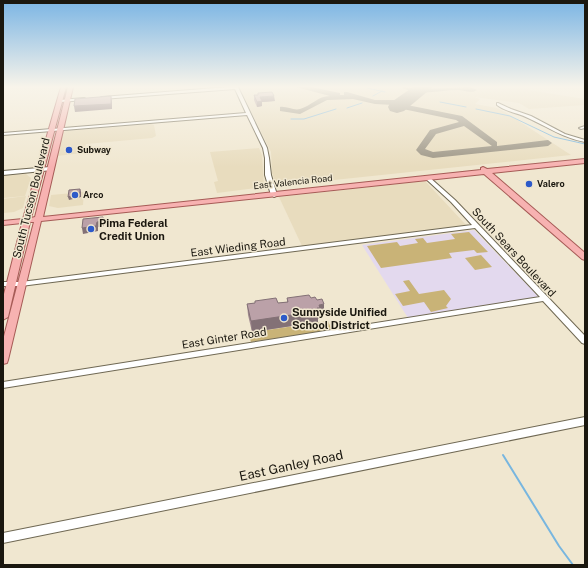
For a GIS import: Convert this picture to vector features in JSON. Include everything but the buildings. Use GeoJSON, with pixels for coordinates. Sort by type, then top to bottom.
{"type":"FeatureCollection","features":[{"type":"Feature","properties":{"kind":"main road","name":"South Tucson Boulevard"},"geometry":{"type":"LineString","coordinates":[[3,317],[57,114]]}},
{"type":"Feature","properties":{"kind":"main road","name":"South Tucson Boulevard"},"geometry":{"type":"LineString","coordinates":[[3,360],[12,284],[39,217],[65,114]]}},
{"type":"Feature","properties":{"kind":"main road","name":"East Valencia Road"},"geometry":{"type":"LineString","coordinates":[[575,160],[585,156]]}},
{"type":"Feature","properties":{"kind":"main road","name":"East Valencia Road"},"geometry":{"type":"LineString","coordinates":[[3,218],[39,217],[483,169],[575,160],[585,161]]}},
{"type":"Feature","properties":{"kind":"main road","name":"East Valencia Road"},"geometry":{"type":"LineString","coordinates":[[273,192],[428,178],[483,169]]}},
{"type":"Feature","properties":{"kind":"main road"},"geometry":{"type":"LineString","coordinates":[[483,169],[585,257]]}},
{"type":"Feature","properties":{"kind":"main road","name":"East Valencia Road"},"geometry":{"type":"LineString","coordinates":[[3,223],[28,218]]}},
{"type":"Feature","properties":{"kind":"street"},"geometry":{"type":"LineString","coordinates":[[3,134],[247,114],[265,148],[268,175],[273,192]]}},
{"type":"Feature","properties":{"kind":"street"},"geometry":{"type":"LineString","coordinates":[[518,114],[528,116],[559,134],[585,141]]}},
{"type":"Feature","properties":{"kind":"street"},"geometry":{"type":"LineString","coordinates":[[3,173],[50,169]]}},
{"type":"Feature","properties":{"kind":"street","name":"South Sears Boulevard"},"geometry":{"type":"LineString","coordinates":[[428,178],[476,226],[585,341]]}},
{"type":"Feature","properties":{"kind":"street","name":"East Wieding Road"},"geometry":{"type":"LineString","coordinates":[[12,284],[476,226]]}},
{"type":"Feature","properties":{"kind":"street","name":"East Ginter Road"},"geometry":{"type":"LineString","coordinates":[[3,385],[544,299]]}},
{"type":"Feature","properties":{"kind":"street","name":"East Ganley Road"},"geometry":{"type":"LineString","coordinates":[[3,538],[585,421]]}},
{"type":"Feature","properties":{"kind":"shaded area"},"geometry":{"type":"Polygon","coordinates":[[[252,114],[507,114],[571,155],[277,186],[272,173],[271,152],[252,114]]]}},
{"type":"Feature","properties":{"kind":"shaded area"},"geometry":{"type":"Polygon","coordinates":[[[151,124],[154,125],[156,136],[152,138],[86,144],[85,152],[83,153],[57,156],[62,132],[151,124]]]}},
{"type":"Feature","properties":{"kind":"shaded area"},"geometry":{"type":"Polygon","coordinates":[[[259,148],[262,155],[264,187],[217,193],[214,182],[218,181],[210,152],[259,148]]]}},
{"type":"Feature","properties":{"kind":"shaded area"},"geometry":{"type":"Polygon","coordinates":[[[26,174],[31,178],[25,196],[3,198],[3,176],[26,174]]]}},
{"type":"Feature","properties":{"kind":"shaded area"},"geometry":{"type":"Polygon","coordinates":[[[425,181],[466,225],[302,246],[279,197],[425,181]]]}},
{"type":"Feature","properties":{"kind":"shaded area"},"geometry":{"type":"Polygon","coordinates":[[[84,192],[83,205],[58,208],[49,206],[51,195],[84,192]]]}},
{"type":"Feature","properties":{"kind":"shaded area"},"geometry":{"type":"Polygon","coordinates":[[[26,196],[23,208],[14,212],[3,213],[3,199],[26,196]]]}},
{"type":"Feature","properties":{"kind":"shaded area"},"geometry":{"type":"Polygon","coordinates":[[[474,230],[540,298],[408,318],[362,245],[474,230]]]}},
{"type":"Feature","properties":{"kind":"shaded area"},"geometry":{"type":"Polygon","coordinates":[[[469,232],[488,252],[477,253],[474,250],[449,253],[452,258],[381,268],[367,246],[397,242],[400,246],[418,243],[415,239],[423,238],[427,243],[455,239],[451,234],[469,232]]]}},
{"type":"Feature","properties":{"kind":"shaded area"},"geometry":{"type":"Polygon","coordinates":[[[481,255],[492,267],[475,270],[465,258],[481,255]]]}},
{"type":"Feature","properties":{"kind":"shaded area"},"geometry":{"type":"Polygon","coordinates":[[[409,280],[419,294],[444,290],[451,299],[446,306],[448,308],[431,312],[424,302],[403,306],[395,294],[410,291],[403,281],[409,280]]]}},
{"type":"Feature","properties":{"kind":"shaded area"},"geometry":{"type":"Polygon","coordinates":[[[328,321],[332,330],[251,342],[248,333],[328,321]]]}},
{"type":"Feature","properties":{"kind":"waterway"},"geometry":{"type":"LineString","coordinates":[[291,119],[304,119],[322,114]]}},
{"type":"Feature","properties":{"kind":"waterway"},"geometry":{"type":"LineString","coordinates":[[498,114],[510,116],[554,137],[585,144]]}},
{"type":"Feature","properties":{"kind":"waterway"},"geometry":{"type":"LineString","coordinates":[[503,455],[559,546],[573,565]]}},
{"type":"Feature","properties":{"kind":"taxiway"},"geometry":{"type":"LineString","coordinates":[[436,114],[459,118],[462,120]]}},
{"type":"Feature","properties":{"kind":"taxiway"},"geometry":{"type":"LineString","coordinates":[[462,120],[494,144]]}},
{"type":"Feature","properties":{"kind":"taxiway"},"geometry":{"type":"LineString","coordinates":[[462,120],[464,123],[462,124],[433,132],[420,150],[424,153],[433,155],[548,143]]}},
{"type":"Feature","properties":{"kind":"place","name":"Subway"},"geometry":{"type":"Point","coordinates":[69,150]}},
{"type":"Feature","properties":{"kind":"place","name":"Valero"},"geometry":{"type":"Point","coordinates":[529,184]}},
{"type":"Feature","properties":{"kind":"place","name":"Arco"},"geometry":{"type":"Point","coordinates":[75,195]}},
{"type":"Feature","properties":{"kind":"place","name":"Pima Federal Credit Union"},"geometry":{"type":"Point","coordinates":[91,229]}},
{"type":"Feature","properties":{"kind":"place","name":"Sunnyside Unified School District"},"geometry":{"type":"Point","coordinates":[284,318]}}]}
